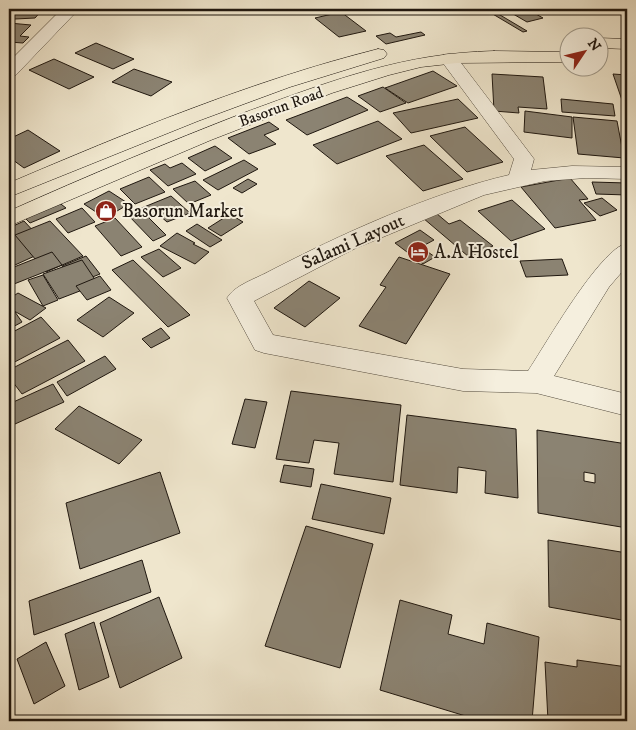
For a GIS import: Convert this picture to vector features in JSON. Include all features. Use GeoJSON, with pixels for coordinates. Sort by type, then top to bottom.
{"type":"FeatureCollection","features":[{"type":"Feature","properties":{"kind":"main road"},"geometry":{"type":"LineString","coordinates":[[608,43],[627,44]]}},
{"type":"Feature","properties":{"kind":"main road","name":"Basorun Road"},"geometry":{"type":"LineString","coordinates":[[9,191],[195,115],[320,71],[382,53],[446,44],[536,50],[558,55]]}},
{"type":"Feature","properties":{"kind":"main road","name":"Basorun Road"},"geometry":{"type":"LineString","coordinates":[[9,219],[160,153],[293,102],[399,68],[449,59],[536,50],[558,45]]}},
{"type":"Feature","properties":{"kind":"main road"},"geometry":{"type":"LineString","coordinates":[[608,57],[627,58]]}},
{"type":"Feature","properties":{"kind":"street"},"geometry":{"type":"LineString","coordinates":[[9,72],[71,9]]}},
{"type":"Feature","properties":{"kind":"street"},"geometry":{"type":"LineString","coordinates":[[449,59],[524,159],[518,179]]}},
{"type":"Feature","properties":{"kind":"street","name":"Salami Layout"},"geometry":{"type":"LineString","coordinates":[[536,382],[463,380],[264,343],[240,298],[279,275],[368,233],[452,199],[518,179],[557,173],[627,173]]}},
{"type":"Feature","properties":{"kind":"street"},"geometry":{"type":"LineString","coordinates":[[627,251],[600,280],[536,382],[627,404]]}},
{"type":"Feature","properties":{"kind":"building"},"geometry":{"type":"Polygon","coordinates":[[[9,9],[43,9],[35,18],[15,19],[9,18],[9,9]]]}},
{"type":"Feature","properties":{"kind":"building"},"geometry":{"type":"Polygon","coordinates":[[[490,9],[527,31],[523,32],[486,10],[490,9]]]}},
{"type":"Feature","properties":{"kind":"building"},"geometry":{"type":"Polygon","coordinates":[[[527,9],[543,18],[527,22],[508,11],[527,9]]]}},
{"type":"Feature","properties":{"kind":"building"},"geometry":{"type":"Polygon","coordinates":[[[341,12],[366,31],[339,37],[315,18],[341,12]]]}},
{"type":"Feature","properties":{"kind":"building"},"geometry":{"type":"Polygon","coordinates":[[[9,23],[31,25],[20,36],[29,37],[23,43],[9,42],[9,23]]]}},
{"type":"Feature","properties":{"kind":"building"},"geometry":{"type":"Polygon","coordinates":[[[421,32],[425,35],[386,44],[376,36],[390,33],[396,37],[421,32]]]}},
{"type":"Feature","properties":{"kind":"building"},"geometry":{"type":"Polygon","coordinates":[[[96,43],[134,59],[113,69],[75,53],[96,43]]]}},
{"type":"Feature","properties":{"kind":"building"},"geometry":{"type":"Polygon","coordinates":[[[54,59],[94,77],[69,89],[29,70],[54,59]]]}},
{"type":"Feature","properties":{"kind":"building"},"geometry":{"type":"Polygon","coordinates":[[[134,69],[172,82],[151,96],[112,82],[134,69]]]}},
{"type":"Feature","properties":{"kind":"building"},"geometry":{"type":"Polygon","coordinates":[[[433,71],[457,86],[408,103],[385,88],[433,71]]]}},
{"type":"Feature","properties":{"kind":"building"},"geometry":{"type":"Polygon","coordinates":[[[492,74],[543,77],[547,109],[518,107],[519,113],[494,111],[492,74]]]}},
{"type":"Feature","properties":{"kind":"building"},"geometry":{"type":"Polygon","coordinates":[[[613,74],[627,75],[627,106],[624,106],[613,74]]]}},
{"type":"Feature","properties":{"kind":"building"},"geometry":{"type":"Polygon","coordinates":[[[383,87],[406,103],[380,112],[358,96],[383,87]]]}},
{"type":"Feature","properties":{"kind":"building"},"geometry":{"type":"Polygon","coordinates":[[[347,97],[368,110],[307,135],[286,120],[347,97]]]}},
{"type":"Feature","properties":{"kind":"building"},"geometry":{"type":"Polygon","coordinates":[[[458,99],[478,118],[411,133],[393,113],[458,99]]]}},
{"type":"Feature","properties":{"kind":"building"},"geometry":{"type":"Polygon","coordinates":[[[561,99],[613,104],[615,116],[562,112],[561,99]]]}},
{"type":"Feature","properties":{"kind":"building"},"geometry":{"type":"Polygon","coordinates":[[[525,111],[572,117],[572,138],[524,132],[525,111]]]}},
{"type":"Feature","properties":{"kind":"building"},"geometry":{"type":"Polygon","coordinates":[[[573,117],[617,121],[624,158],[578,154],[573,117]]]}},
{"type":"Feature","properties":{"kind":"building"},"geometry":{"type":"Polygon","coordinates":[[[378,121],[402,139],[337,164],[313,145],[378,121]]]}},
{"type":"Feature","properties":{"kind":"building"},"geometry":{"type":"Polygon","coordinates":[[[269,122],[279,129],[264,135],[276,144],[249,154],[228,138],[269,122]]]}},
{"type":"Feature","properties":{"kind":"building"},"geometry":{"type":"Polygon","coordinates":[[[465,127],[503,162],[467,172],[430,136],[465,127]]]}},
{"type":"Feature","properties":{"kind":"building"},"geometry":{"type":"Polygon","coordinates":[[[28,130],[60,151],[24,168],[9,157],[9,139],[28,130]]]}},
{"type":"Feature","properties":{"kind":"building"},"geometry":{"type":"Polygon","coordinates":[[[424,145],[463,179],[423,191],[386,156],[424,145]]]}},
{"type":"Feature","properties":{"kind":"building"},"geometry":{"type":"Polygon","coordinates":[[[215,146],[232,158],[205,171],[188,158],[215,146]]]}},
{"type":"Feature","properties":{"kind":"building"},"geometry":{"type":"Polygon","coordinates":[[[244,160],[258,169],[218,190],[203,180],[244,160]]]}},
{"type":"Feature","properties":{"kind":"building"},"geometry":{"type":"Polygon","coordinates":[[[182,163],[196,174],[168,186],[150,170],[165,164],[170,168],[182,163]]]}},
{"type":"Feature","properties":{"kind":"building"},"geometry":{"type":"Polygon","coordinates":[[[149,177],[165,192],[135,204],[120,189],[149,177]]]}},
{"type":"Feature","properties":{"kind":"building"},"geometry":{"type":"Polygon","coordinates":[[[570,178],[588,199],[579,200],[596,220],[555,228],[521,187],[570,178]]]}},
{"type":"Feature","properties":{"kind":"building"},"geometry":{"type":"Polygon","coordinates":[[[248,179],[257,184],[242,193],[233,188],[248,179]]]}},
{"type":"Feature","properties":{"kind":"building"},"geometry":{"type":"Polygon","coordinates":[[[195,181],[211,195],[189,204],[173,189],[195,181]]]}},
{"type":"Feature","properties":{"kind":"building"},"geometry":{"type":"Polygon","coordinates":[[[592,182],[627,183],[627,195],[596,194],[592,182]]]}},
{"type":"Feature","properties":{"kind":"building","name":"Basorun Market"},"geometry":{"type":"Polygon","coordinates":[[[109,191],[129,204],[105,218],[84,204],[109,191]]]}},
{"type":"Feature","properties":{"kind":"building"},"geometry":{"type":"Polygon","coordinates":[[[171,196],[190,213],[167,222],[158,214],[149,218],[166,235],[153,241],[127,214],[171,196]]]}},
{"type":"Feature","properties":{"kind":"building"},"geometry":{"type":"Polygon","coordinates":[[[602,198],[617,210],[600,216],[584,203],[602,198]]]}},
{"type":"Feature","properties":{"kind":"building"},"geometry":{"type":"Polygon","coordinates":[[[512,200],[545,229],[511,241],[478,211],[512,200]]]}},
{"type":"Feature","properties":{"kind":"building"},"geometry":{"type":"Polygon","coordinates":[[[57,201],[66,208],[30,223],[23,216],[57,201]]]}},
{"type":"Feature","properties":{"kind":"building"},"geometry":{"type":"Polygon","coordinates":[[[82,208],[95,222],[68,233],[56,219],[82,208]]]}},
{"type":"Feature","properties":{"kind":"building"},"geometry":{"type":"Polygon","coordinates":[[[436,213],[449,224],[460,220],[493,246],[469,257],[423,218],[436,213]]]}},
{"type":"Feature","properties":{"kind":"building"},"geometry":{"type":"Polygon","coordinates":[[[230,214],[243,222],[221,236],[208,228],[230,214]]]}},
{"type":"Feature","properties":{"kind":"building"},"geometry":{"type":"Polygon","coordinates":[[[115,218],[142,247],[121,256],[95,226],[115,218]]]}},
{"type":"Feature","properties":{"kind":"building"},"geometry":{"type":"Polygon","coordinates":[[[24,221],[50,249],[15,265],[9,258],[9,228],[24,221]]]}},
{"type":"Feature","properties":{"kind":"building"},"geometry":{"type":"Polygon","coordinates":[[[50,221],[83,256],[46,272],[15,235],[50,221]]]}},
{"type":"Feature","properties":{"kind":"building"},"geometry":{"type":"Polygon","coordinates":[[[197,224],[222,240],[210,247],[186,231],[197,224]]]}},
{"type":"Feature","properties":{"kind":"building","name":"A.A Hostel"},"geometry":{"type":"Polygon","coordinates":[[[420,230],[434,240],[421,247],[435,257],[423,264],[395,243],[420,230]]]}},
{"type":"Feature","properties":{"kind":"building"},"geometry":{"type":"Polygon","coordinates":[[[177,233],[209,252],[195,264],[160,246],[177,233]]]}},
{"type":"Feature","properties":{"kind":"building"},"geometry":{"type":"Polygon","coordinates":[[[159,249],[181,268],[163,277],[141,257],[159,249]]]}},
{"type":"Feature","properties":{"kind":"building"},"geometry":{"type":"Polygon","coordinates":[[[52,252],[62,265],[9,286],[9,269],[52,252]]]}},
{"type":"Feature","properties":{"kind":"building"},"geometry":{"type":"Polygon","coordinates":[[[86,256],[100,274],[75,284],[62,266],[86,256]]]}},
{"type":"Feature","properties":{"kind":"building"},"geometry":{"type":"Polygon","coordinates":[[[399,257],[450,274],[406,344],[359,326],[386,287],[380,285],[399,257]]]}},
{"type":"Feature","properties":{"kind":"building"},"geometry":{"type":"Polygon","coordinates":[[[562,259],[568,275],[526,277],[520,261],[562,259]]]}},
{"type":"Feature","properties":{"kind":"building"},"geometry":{"type":"Polygon","coordinates":[[[82,260],[98,284],[59,299],[43,274],[82,260]]]}},
{"type":"Feature","properties":{"kind":"building"},"geometry":{"type":"Polygon","coordinates":[[[133,260],[190,315],[168,327],[112,270],[133,260]]]}},
{"type":"Feature","properties":{"kind":"building"},"geometry":{"type":"Polygon","coordinates":[[[43,275],[58,300],[43,306],[28,280],[43,275]]]}},
{"type":"Feature","properties":{"kind":"building"},"geometry":{"type":"Polygon","coordinates":[[[100,276],[111,290],[87,300],[76,286],[100,276]]]}},
{"type":"Feature","properties":{"kind":"building"},"geometry":{"type":"Polygon","coordinates":[[[309,281],[340,298],[305,327],[274,308],[309,281]]]}},
{"type":"Feature","properties":{"kind":"building"},"geometry":{"type":"Polygon","coordinates":[[[18,293],[46,308],[30,320],[9,308],[9,299],[18,293]]]}},
{"type":"Feature","properties":{"kind":"building"},"geometry":{"type":"Polygon","coordinates":[[[109,297],[134,313],[103,337],[77,320],[109,297]]]}},
{"type":"Feature","properties":{"kind":"building"},"geometry":{"type":"Polygon","coordinates":[[[15,312],[22,322],[9,329],[9,315],[15,312]]]}},
{"type":"Feature","properties":{"kind":"building"},"geometry":{"type":"Polygon","coordinates":[[[41,317],[60,338],[9,365],[9,334],[41,317]]]}},
{"type":"Feature","properties":{"kind":"building"},"geometry":{"type":"Polygon","coordinates":[[[161,328],[170,338],[151,348],[142,339],[161,328]]]}},
{"type":"Feature","properties":{"kind":"building"},"geometry":{"type":"Polygon","coordinates":[[[68,340],[85,361],[22,394],[9,377],[9,370],[68,340]]]}},
{"type":"Feature","properties":{"kind":"building"},"geometry":{"type":"Polygon","coordinates":[[[105,356],[116,369],[67,396],[57,382],[105,356]]]}},
{"type":"Feature","properties":{"kind":"building"},"geometry":{"type":"Polygon","coordinates":[[[53,384],[64,402],[15,424],[9,413],[9,404],[53,384]]]}},
{"type":"Feature","properties":{"kind":"building"},"geometry":{"type":"Polygon","coordinates":[[[291,391],[401,405],[393,482],[334,474],[339,443],[314,440],[309,463],[276,459],[291,391]]]}},
{"type":"Feature","properties":{"kind":"building"},"geometry":{"type":"Polygon","coordinates":[[[245,399],[267,402],[255,448],[232,444],[245,399]]]}},
{"type":"Feature","properties":{"kind":"building"},"geometry":{"type":"Polygon","coordinates":[[[79,406],[142,440],[119,464],[55,429],[79,406]]]}},
{"type":"Feature","properties":{"kind":"building"},"geometry":{"type":"Polygon","coordinates":[[[407,415],[516,429],[518,498],[485,493],[486,471],[458,467],[457,493],[400,485],[407,415]]]}},
{"type":"Feature","properties":{"kind":"building"},"geometry":{"type":"Polygon","coordinates":[[[537,430],[627,444],[627,528],[538,513],[537,430]],[[584,472],[584,481],[595,483],[595,474],[584,472]]]}},
{"type":"Feature","properties":{"kind":"building"},"geometry":{"type":"Polygon","coordinates":[[[284,465],[314,469],[311,487],[280,482],[284,465]]]}},
{"type":"Feature","properties":{"kind":"building"},"geometry":{"type":"Polygon","coordinates":[[[160,472],[180,533],[80,569],[66,503],[160,472]]]}},
{"type":"Feature","properties":{"kind":"building"},"geometry":{"type":"Polygon","coordinates":[[[321,484],[391,498],[384,534],[312,519],[321,484]]]}},
{"type":"Feature","properties":{"kind":"building"},"geometry":{"type":"Polygon","coordinates":[[[306,526],[373,544],[340,668],[265,646],[306,526]]]}},
{"type":"Feature","properties":{"kind":"building"},"geometry":{"type":"Polygon","coordinates":[[[548,540],[627,553],[627,621],[549,607],[548,540]]]}},
{"type":"Feature","properties":{"kind":"building"},"geometry":{"type":"Polygon","coordinates":[[[142,560],[151,592],[34,635],[29,601],[142,560]]]}},
{"type":"Feature","properties":{"kind":"building"},"geometry":{"type":"Polygon","coordinates":[[[159,597],[182,658],[120,688],[100,623],[159,597]]]}},
{"type":"Feature","properties":{"kind":"building"},"geometry":{"type":"Polygon","coordinates":[[[400,600],[452,615],[448,634],[484,644],[487,623],[539,637],[532,721],[482,721],[380,690],[400,600]]]}},
{"type":"Feature","properties":{"kind":"building"},"geometry":{"type":"Polygon","coordinates":[[[94,622],[109,677],[79,690],[65,634],[94,622]]]}},
{"type":"Feature","properties":{"kind":"building"},"geometry":{"type":"Polygon","coordinates":[[[46,642],[65,686],[34,704],[17,659],[46,642]]]}},
{"type":"Feature","properties":{"kind":"building"},"geometry":{"type":"Polygon","coordinates":[[[577,660],[627,667],[627,721],[548,721],[545,662],[577,667],[577,660]]]}},
{"type":"Feature","properties":{"kind":"place","name":"Basorun Market"},"geometry":{"type":"Point","coordinates":[106,211]}},
{"type":"Feature","properties":{"kind":"place","name":"A.A Hostel"},"geometry":{"type":"Point","coordinates":[418,252]}}]}
